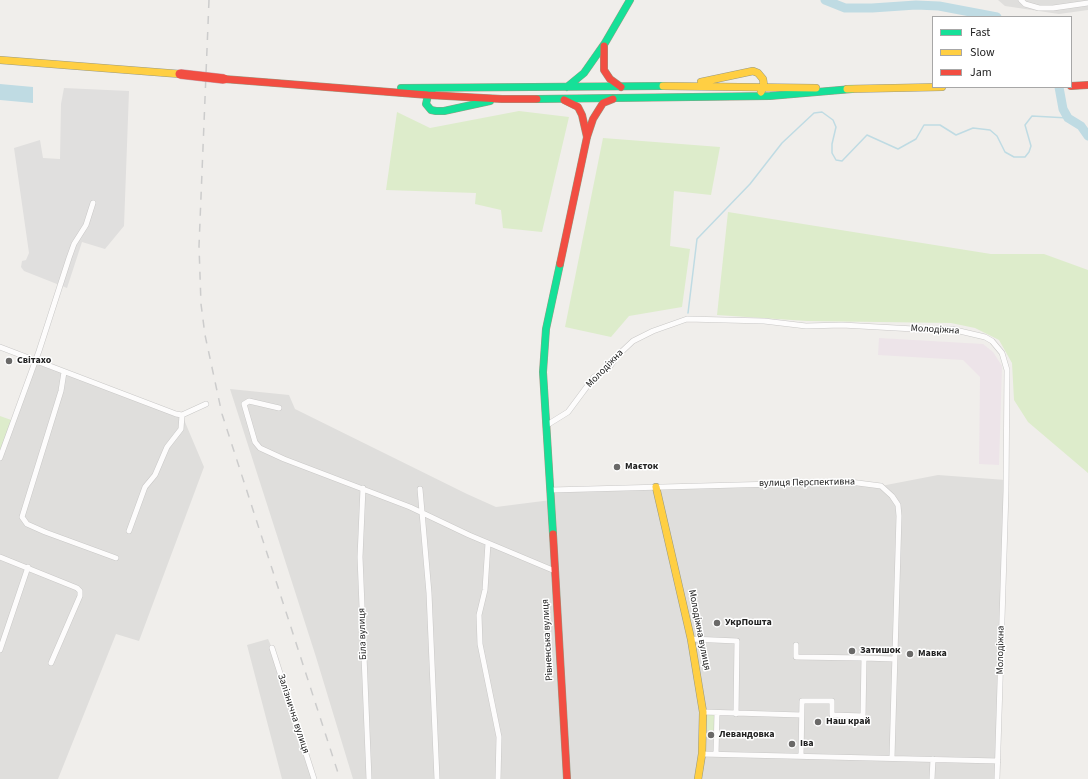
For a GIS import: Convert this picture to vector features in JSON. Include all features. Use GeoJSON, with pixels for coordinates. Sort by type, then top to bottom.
{"type":"FeatureCollection","features":[{"type":"Feature","properties":{"kind":"main road"},"geometry":{"type":"LineString","coordinates":[[567,88],[584,73],[605,43],[630,0]]}},
{"type":"Feature","properties":{"kind":"main road"},"geometry":{"type":"LineString","coordinates":[[605,43],[604,70],[610,79],[621,87]]}},
{"type":"Feature","properties":{"kind":"main road"},"geometry":{"type":"LineString","coordinates":[[0,60],[428,95],[502,98],[759,97],[852,89]]}},
{"type":"Feature","properties":{"kind":"main road"},"geometry":{"type":"LineString","coordinates":[[686,86],[750,71],[758,73],[763,79],[763,87],[759,97]]}},
{"type":"Feature","properties":{"kind":"main road"},"geometry":{"type":"LineString","coordinates":[[1073,85],[1088,85]]}},
{"type":"Feature","properties":{"kind":"main road"},"geometry":{"type":"LineString","coordinates":[[343,88],[567,88],[686,86],[852,89],[932,87]]}},
{"type":"Feature","properties":{"kind":"main road"},"geometry":{"type":"LineString","coordinates":[[428,95],[442,88]]}},
{"type":"Feature","properties":{"kind":"main road"},"geometry":{"type":"LineString","coordinates":[[428,95],[426,104],[431,110],[436,111],[444,111],[502,98]]}},
{"type":"Feature","properties":{"kind":"main road","name":"Рівненська вулиця"},"geometry":{"type":"LineString","coordinates":[[567,779],[547,424],[542,372],[546,329],[587,136],[596,113],[603,103],[609,100],[629,97]]}},
{"type":"Feature","properties":{"kind":"main road"},"geometry":{"type":"LineString","coordinates":[[557,98],[572,102],[578,106],[582,115],[587,136]]}},
{"type":"Feature","properties":{"kind":"main road","name":"Молодіжна вулиця"},"geometry":{"type":"LineString","coordinates":[[656,487],[691,639],[703,712],[702,754],[698,779]]}},
{"type":"Feature","properties":{"kind":"street"},"geometry":{"type":"LineString","coordinates":[[1021,0],[1026,4],[1039,8],[1053,8],[1088,3]]}},
{"type":"Feature","properties":{"kind":"street"},"geometry":{"type":"LineString","coordinates":[[0,458],[35,362],[68,258],[74,244],[86,225],[93,203]]}},
{"type":"Feature","properties":{"kind":"street","name":"Молодіжна"},"geometry":{"type":"LineString","coordinates":[[547,424],[568,412],[594,378],[608,369],[617,356],[633,341],[653,331],[687,318],[764,321],[806,326],[842,325],[932,330],[951,329],[977,335],[992,341],[1002,353],[1007,376],[1006,491],[997,779]]}},
{"type":"Feature","properties":{"kind":"street"},"geometry":{"type":"LineString","coordinates":[[0,347],[35,362],[182,415],[206,404]]}},
{"type":"Feature","properties":{"kind":"street"},"geometry":{"type":"LineString","coordinates":[[64,372],[61,391],[22,517],[27,524],[45,532],[116,558]]}},
{"type":"Feature","properties":{"kind":"street"},"geometry":{"type":"LineString","coordinates":[[279,408],[249,401],[244,404],[255,442],[260,448],[284,459],[363,488],[422,512],[488,543],[555,571]]}},
{"type":"Feature","properties":{"kind":"street"},"geometry":{"type":"LineString","coordinates":[[129,531],[145,487],[155,475],[168,447],[181,428],[182,415]]}},
{"type":"Feature","properties":{"kind":"street","name":"вулиця Перспективна"},"geometry":{"type":"LineString","coordinates":[[551,495],[656,487],[850,482],[881,486],[892,496],[898,505],[899,516],[892,757]]}},
{"type":"Feature","properties":{"kind":"street","name":"Біла вулиця"},"geometry":{"type":"LineString","coordinates":[[363,488],[360,557],[369,779]]}},
{"type":"Feature","properties":{"kind":"street"},"geometry":{"type":"LineString","coordinates":[[420,489],[429,593],[437,779]]}},
{"type":"Feature","properties":{"kind":"street"},"geometry":{"type":"LineString","coordinates":[[488,543],[485,590],[480,615],[480,644],[499,737],[498,779]]}},
{"type":"Feature","properties":{"kind":"street"},"geometry":{"type":"LineString","coordinates":[[0,557],[28,567],[77,588],[80,591],[80,596],[51,663]]}},
{"type":"Feature","properties":{"kind":"street"},"geometry":{"type":"LineString","coordinates":[[0,650],[28,567]]}},
{"type":"Feature","properties":{"kind":"street"},"geometry":{"type":"LineString","coordinates":[[691,639],[737,641],[736,714]]}},
{"type":"Feature","properties":{"kind":"street"},"geometry":{"type":"LineString","coordinates":[[796,645],[796,657],[894,659]]}},
{"type":"Feature","properties":{"kind":"street","name":"Залізнична вулиця"},"geometry":{"type":"LineString","coordinates":[[272,648],[314,779]]}},
{"type":"Feature","properties":{"kind":"street"},"geometry":{"type":"LineString","coordinates":[[801,756],[802,701],[832,701],[832,715],[863,716],[864,658]]}},
{"type":"Feature","properties":{"kind":"street"},"geometry":{"type":"LineString","coordinates":[[703,712],[801,715]]}},
{"type":"Feature","properties":{"kind":"street"},"geometry":{"type":"LineString","coordinates":[[716,754],[717,713]]}},
{"type":"Feature","properties":{"kind":"street"},"geometry":{"type":"LineString","coordinates":[[702,754],[892,757],[998,761]]}},
{"type":"Feature","properties":{"kind":"street"},"geometry":{"type":"LineString","coordinates":[[932,779],[933,759]]}},
{"type":"Feature","properties":{"kind":"shaded area"},"geometry":{"type":"Polygon","coordinates":[[[998,0],[1088,0],[1088,10],[1059,14],[1005,6],[998,0]]]}},
{"type":"Feature","properties":{"kind":"shaded area"},"geometry":{"type":"Polygon","coordinates":[[[64,88],[129,91],[124,226],[105,249],[82,242],[67,288],[24,271],[21,267],[22,261],[26,260],[29,253],[14,148],[40,140],[43,158],[60,159],[61,104],[64,88]]]}},
{"type":"Feature","properties":{"kind":"shaded area"},"geometry":{"type":"Polygon","coordinates":[[[879,338],[983,344],[993,352],[1002,366],[999,465],[979,464],[980,377],[963,360],[878,355],[879,338]]]}},
{"type":"Feature","properties":{"kind":"shaded area"},"geometry":{"type":"Polygon","coordinates":[[[35,362],[182,415],[204,467],[139,641],[116,634],[58,779],[0,779],[0,458],[35,362]]]}},
{"type":"Feature","properties":{"kind":"shaded area"},"geometry":{"type":"Polygon","coordinates":[[[230,389],[289,395],[295,409],[496,507],[551,500],[551,490],[850,482],[881,486],[938,475],[1006,480],[997,779],[353,779],[316,657],[230,389]]]}},
{"type":"Feature","properties":{"kind":"shaded area"},"geometry":{"type":"Polygon","coordinates":[[[268,639],[314,779],[282,779],[247,645],[268,639]]]}},
{"type":"Feature","properties":{"kind":"green space"},"geometry":{"type":"Polygon","coordinates":[[[519,111],[569,117],[542,232],[503,228],[501,210],[475,204],[476,193],[386,190],[397,112],[430,128],[519,111]]]}},
{"type":"Feature","properties":{"kind":"green space"},"geometry":{"type":"Polygon","coordinates":[[[603,138],[720,147],[711,195],[674,191],[670,246],[690,249],[682,307],[629,316],[611,337],[565,327],[603,138]]]}},
{"type":"Feature","properties":{"kind":"green space"},"geometry":{"type":"Polygon","coordinates":[[[728,212],[991,254],[1044,254],[1088,270],[1088,473],[1028,422],[1014,400],[1012,363],[999,340],[975,328],[951,323],[807,321],[717,315],[728,212]]]}},
{"type":"Feature","properties":{"kind":"green space"},"geometry":{"type":"Polygon","coordinates":[[[0,416],[14,421],[0,458],[0,416]]]}},
{"type":"Feature","properties":{"kind":"green space"},"geometry":{"type":"Polygon","coordinates":[[[714,715],[714,730],[707,730],[706,716],[714,715]]]}},
{"type":"Feature","properties":{"kind":"water"},"geometry":{"type":"Polygon","coordinates":[[[0,84],[33,87],[33,103],[0,100],[0,84]]]}},
{"type":"Feature","properties":{"kind":"waterway"},"geometry":{"type":"LineString","coordinates":[[825,0],[845,8],[916,5],[939,6],[992,16]]}},
{"type":"Feature","properties":{"kind":"waterway"},"geometry":{"type":"LineString","coordinates":[[1059,88],[1063,109],[1068,118],[1081,126],[1088,136]]}},
{"type":"Feature","properties":{"kind":"waterway"},"geometry":{"type":"LineString","coordinates":[[688,313],[697,239],[750,184],[782,143],[814,113],[822,112],[833,120],[836,127],[832,144],[832,153],[836,160],[842,161],[867,135],[898,149],[916,139],[924,125],[940,125],[956,135],[973,128],[990,130],[997,136],[1005,152],[1014,157],[1025,157],[1031,146],[1025,125],[1032,116],[1068,118]]}},
{"type":"Feature","properties":{"kind":"railway"},"geometry":{"type":"LineString","coordinates":[[209,0],[199,246],[201,304],[205,335],[222,414],[340,779]]}},
{"type":"Feature","properties":{"kind":"traffic: fast"},"geometry":{"type":"LineString","coordinates":[[605,43],[630,0]]}},
{"type":"Feature","properties":{"kind":"traffic: fast"},"geometry":{"type":"LineString","coordinates":[[567,87],[584,73],[605,43]]}},
{"type":"Feature","properties":{"kind":"traffic: fast"},"geometry":{"type":"LineString","coordinates":[[401,88],[663,86]]}},
{"type":"Feature","properties":{"kind":"traffic: fast"},"geometry":{"type":"LineString","coordinates":[[537,99],[770,96],[852,89]]}},
{"type":"Feature","properties":{"kind":"traffic: fast"},"geometry":{"type":"LineString","coordinates":[[432,93],[428,95],[426,104],[431,110],[436,111],[444,111],[490,101]]}},
{"type":"Feature","properties":{"kind":"traffic: fast"},"geometry":{"type":"LineString","coordinates":[[553,534],[543,372],[546,329],[560,264]]}},
{"type":"Feature","properties":{"kind":"traffic: slow"},"geometry":{"type":"LineString","coordinates":[[0,60],[180,74]]}},
{"type":"Feature","properties":{"kind":"traffic: slow"},"geometry":{"type":"LineString","coordinates":[[701,82],[753,71],[758,73],[763,79],[764,86],[761,92]]}},
{"type":"Feature","properties":{"kind":"traffic: slow"},"geometry":{"type":"LineString","coordinates":[[663,86],[816,88]]}},
{"type":"Feature","properties":{"kind":"traffic: slow"},"geometry":{"type":"LineString","coordinates":[[847,89],[932,87]]}},
{"type":"Feature","properties":{"kind":"traffic: slow"},"geometry":{"type":"LineString","coordinates":[[656,487],[691,639],[703,712],[702,754],[698,779]]}},
{"type":"Feature","properties":{"kind":"traffic: jam"},"geometry":{"type":"LineString","coordinates":[[604,46],[604,70],[610,79],[621,87]]}},
{"type":"Feature","properties":{"kind":"traffic: jam"},"geometry":{"type":"LineString","coordinates":[[180,74],[224,79]]}},
{"type":"Feature","properties":{"kind":"traffic: jam"},"geometry":{"type":"LineString","coordinates":[[224,79],[428,95],[502,99],[537,99]]}},
{"type":"Feature","properties":{"kind":"traffic: jam"},"geometry":{"type":"LineString","coordinates":[[1072,86],[1088,85]]}},
{"type":"Feature","properties":{"kind":"traffic: jam"},"geometry":{"type":"LineString","coordinates":[[587,137],[593,119],[603,103],[613,99]]}},
{"type":"Feature","properties":{"kind":"traffic: jam"},"geometry":{"type":"LineString","coordinates":[[564,100],[578,107],[582,115],[587,137]]}},
{"type":"Feature","properties":{"kind":"traffic: jam"},"geometry":{"type":"LineString","coordinates":[[560,264],[587,137]]}},
{"type":"Feature","properties":{"kind":"traffic: jam"},"geometry":{"type":"LineString","coordinates":[[553,534],[567,779]]}},
{"type":"Feature","properties":{"kind":"place","name":"Світахо"},"geometry":{"type":"Point","coordinates":[9,361]}},
{"type":"Feature","properties":{"kind":"place","name":"Маєток"},"geometry":{"type":"Point","coordinates":[617,467]}},
{"type":"Feature","properties":{"kind":"place","name":"УкрПошта"},"geometry":{"type":"Point","coordinates":[717,623]}},
{"type":"Feature","properties":{"kind":"place","name":"Затишок"},"geometry":{"type":"Point","coordinates":[852,651]}},
{"type":"Feature","properties":{"kind":"place","name":"Мавка"},"geometry":{"type":"Point","coordinates":[910,654]}},
{"type":"Feature","properties":{"kind":"place","name":"Наш край"},"geometry":{"type":"Point","coordinates":[818,722]}},
{"type":"Feature","properties":{"kind":"place","name":"Левандовка"},"geometry":{"type":"Point","coordinates":[711,735]}},
{"type":"Feature","properties":{"kind":"place","name":"Іва"},"geometry":{"type":"Point","coordinates":[792,744]}}]}
